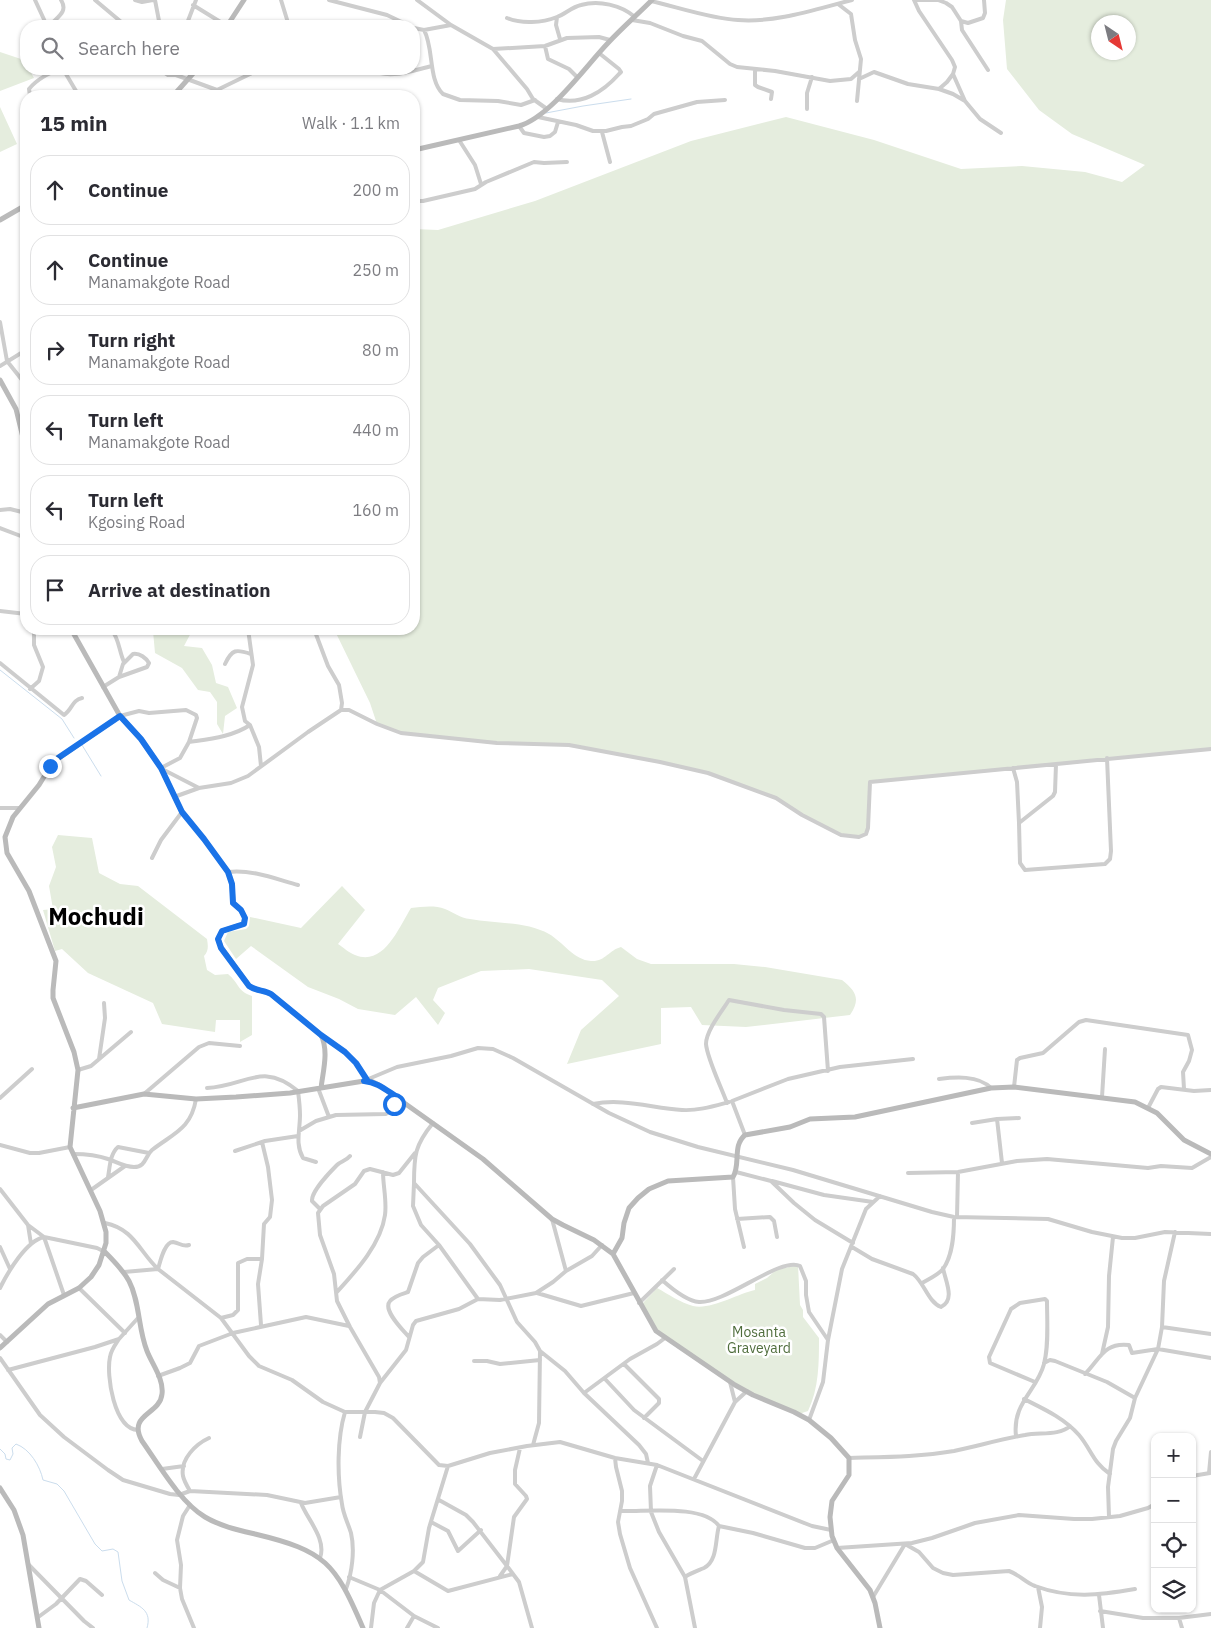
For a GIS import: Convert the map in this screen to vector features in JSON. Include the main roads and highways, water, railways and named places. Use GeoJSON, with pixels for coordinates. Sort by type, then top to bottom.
{"type":"FeatureCollection","features":[{"type":"Feature","properties":{"kind":"waterway"},"geometry":{"type":"LineString","coordinates":[[546,113],[631,99]]}},
{"type":"Feature","properties":{"kind":"waterway"},"geometry":{"type":"LineString","coordinates":[[0,670],[62,719],[74,738]]}},
{"type":"Feature","properties":{"kind":"waterway"},"geometry":{"type":"LineString","coordinates":[[82,745],[101,776]]}},
{"type":"Feature","properties":{"kind":"waterway"},"geometry":{"type":"LineString","coordinates":[[0,1449],[5,1454],[6,1459],[10,1460],[13,1454],[12,1448],[16,1444],[26,1450],[37,1464],[43,1480],[57,1484],[64,1491],[95,1544],[102,1551],[113,1549],[118,1552],[122,1581],[129,1600],[141,1607],[147,1614],[147,1628]]}},
{"type":"Feature","properties":{"kind":"district","name":"Mochudi"},"geometry":{"type":"Point","coordinates":[96,916]}},
{"type":"Feature","properties":{"kind":"park label","name":"Mosanta Graveyard"},"geometry":{"type":"Point","coordinates":[759,1340]}}]}
